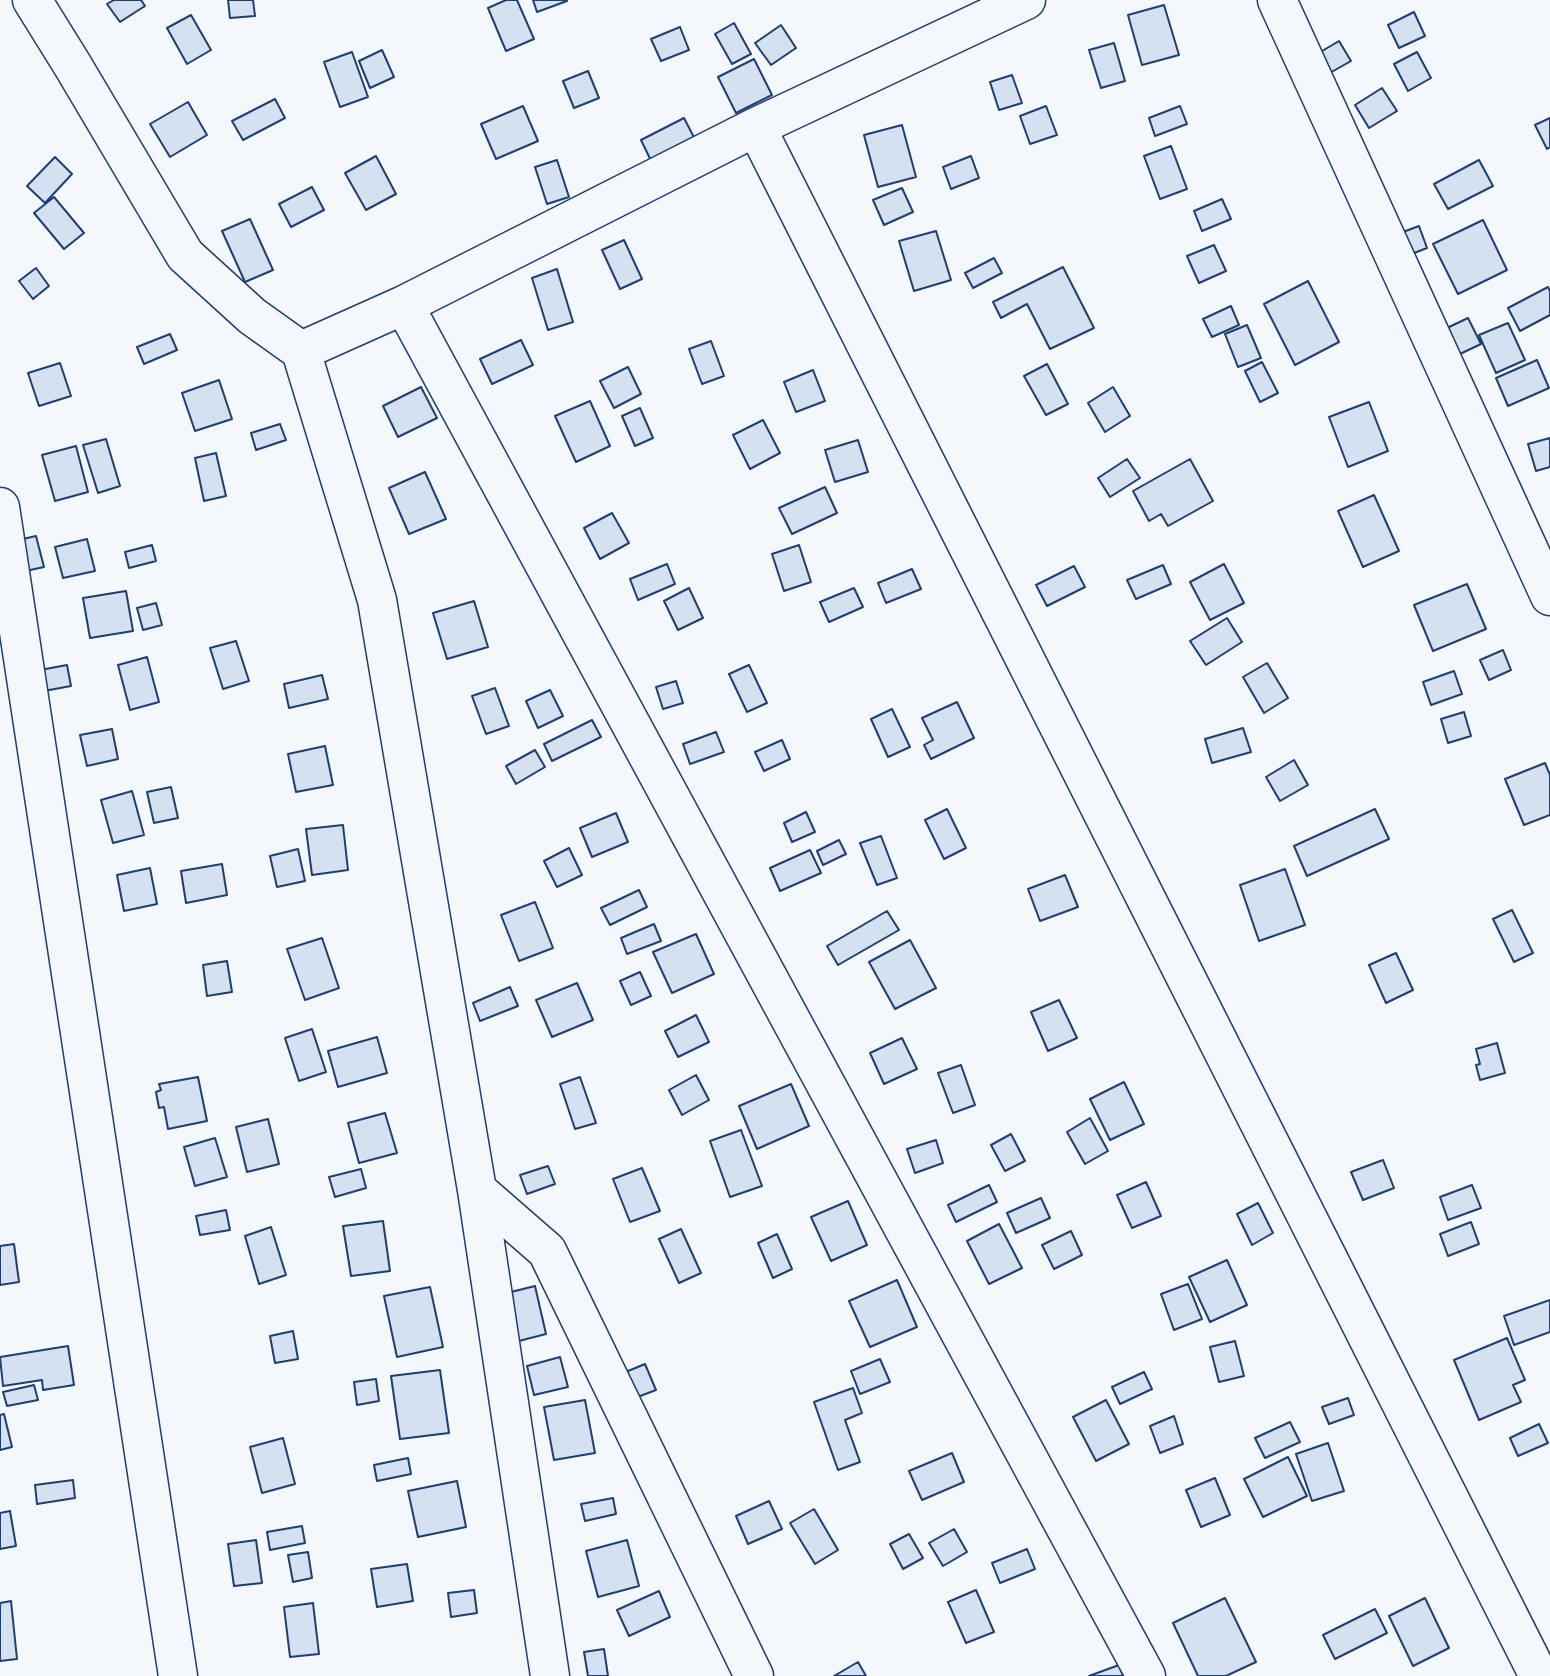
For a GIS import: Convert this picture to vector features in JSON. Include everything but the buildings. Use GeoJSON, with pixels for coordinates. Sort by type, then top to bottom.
{"type":"FeatureCollection","features":[{"type":"Feature","properties":{"kind":"street"},"geometry":{"type":"LineString","coordinates":[[32,0],[185,255],[252,316],[300,351],[377,600],[477,1190],[550,1676]]}},
{"type":"Feature","properties":{"kind":"street"},"geometry":{"type":"LineString","coordinates":[[300,351],[404,305],[756,127],[1026,0]]}},
{"type":"Feature","properties":{"kind":"street"},"geometry":{"type":"LineString","coordinates":[[1277,0],[1550,596]]}},
{"type":"Feature","properties":{"kind":"street"},"geometry":{"type":"LineString","coordinates":[[756,127],[1539,1676]]}},
{"type":"Feature","properties":{"kind":"street"},"geometry":{"type":"LineString","coordinates":[[404,305],[1146,1676]]}},
{"type":"Feature","properties":{"kind":"street"},"geometry":{"type":"LineString","coordinates":[[0,507],[178,1676]]}},
{"type":"Feature","properties":{"kind":"street"},"geometry":{"type":"LineString","coordinates":[[477,1190],[547,1251],[754,1676]]}}]}
